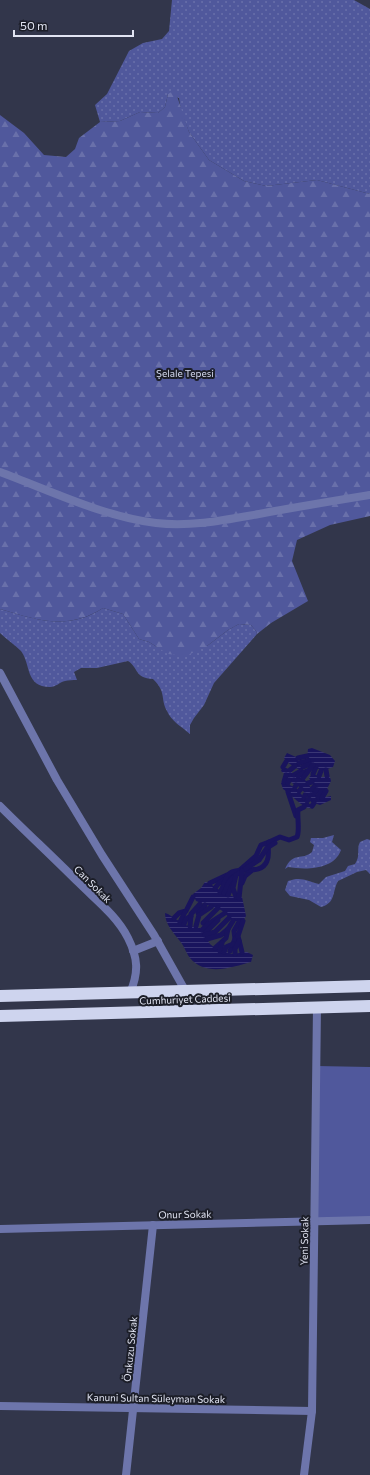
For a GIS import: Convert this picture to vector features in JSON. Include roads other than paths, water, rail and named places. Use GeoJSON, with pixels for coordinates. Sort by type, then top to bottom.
{"type":"FeatureCollection","features":[{"type":"Feature","properties":{"kind":"highway","name":"Cumhuriyet Caddesi"},"geometry":{"type":"LineString","coordinates":[[0,996],[370,986]]}},
{"type":"Feature","properties":{"kind":"highway"},"geometry":{"type":"LineString","coordinates":[[186,992],[188,1010]]}},
{"type":"Feature","properties":{"kind":"highway"},"geometry":{"type":"LineString","coordinates":[[130,993],[132,1012]]}},
{"type":"Feature","properties":{"kind":"highway","name":"Cumhuriyet Caddesi"},"geometry":{"type":"LineString","coordinates":[[0,1016],[370,1006]]}},
{"type":"Feature","properties":{"kind":"street"},"geometry":{"type":"LineString","coordinates":[[0,472],[106,511],[134,519],[172,524],[193,524],[228,519],[370,495]]}},
{"type":"Feature","properties":{"kind":"street"},"geometry":{"type":"LineString","coordinates":[[0,673],[57,780],[102,855],[158,941],[186,992]]}},
{"type":"Feature","properties":{"kind":"street","name":"Can Sokak"},"geometry":{"type":"LineString","coordinates":[[0,806],[106,910],[120,926],[128,938],[133,951],[137,973],[130,993]]}},
{"type":"Feature","properties":{"kind":"street"},"geometry":{"type":"LineString","coordinates":[[133,951],[158,941]]}},
{"type":"Feature","properties":{"kind":"street","name":"Yeni Sokak"},"geometry":{"type":"LineString","coordinates":[[304,1475],[312,1411],[318,1007]]}},
{"type":"Feature","properties":{"kind":"street","name":"Onur Sokak"},"geometry":{"type":"LineString","coordinates":[[0,1230],[370,1220]]}},
{"type":"Feature","properties":{"kind":"street","name":"Önkuzu Sokak"},"geometry":{"type":"LineString","coordinates":[[126,1475],[153,1225]]}},
{"type":"Feature","properties":{"kind":"street","name":"Kanuni Sultan Süleyman Sokak"},"geometry":{"type":"LineString","coordinates":[[0,1406],[312,1411]]}},
{"type":"Feature","properties":{"kind":"waterway"},"geometry":{"type":"LineString","coordinates":[[298,758],[307,756]]}},
{"type":"Feature","properties":{"kind":"waterway"},"geometry":{"type":"LineString","coordinates":[[299,763],[308,761]]}},
{"type":"Feature","properties":{"kind":"waterway"},"geometry":{"type":"LineString","coordinates":[[283,767],[286,762]]}},
{"type":"Feature","properties":{"kind":"waterway"},"geometry":{"type":"LineString","coordinates":[[303,767],[310,764]]}},
{"type":"Feature","properties":{"kind":"waterway"},"geometry":{"type":"LineString","coordinates":[[303,778],[313,765]]}},
{"type":"Feature","properties":{"kind":"waterway"},"geometry":{"type":"LineString","coordinates":[[290,770],[295,766]]}},
{"type":"Feature","properties":{"kind":"waterway"},"geometry":{"type":"LineString","coordinates":[[313,774],[316,767]]}},
{"type":"Feature","properties":{"kind":"waterway"},"geometry":{"type":"LineString","coordinates":[[326,770],[327,776]]}},
{"type":"Feature","properties":{"kind":"waterway"},"geometry":{"type":"LineString","coordinates":[[294,775],[301,771]]}},
{"type":"Feature","properties":{"kind":"waterway"},"geometry":{"type":"LineString","coordinates":[[298,776],[307,771]]}},
{"type":"Feature","properties":{"kind":"waterway"},"geometry":{"type":"LineString","coordinates":[[319,776],[321,771]]}},
{"type":"Feature","properties":{"kind":"waterway"},"geometry":{"type":"LineString","coordinates":[[284,782],[286,775]]}},
{"type":"Feature","properties":{"kind":"waterway"},"geometry":{"type":"LineString","coordinates":[[308,783],[312,782]]}},
{"type":"Feature","properties":{"kind":"waterway"},"geometry":{"type":"LineString","coordinates":[[311,790],[314,787]]}},
{"type":"Feature","properties":{"kind":"waterway"},"geometry":{"type":"LineString","coordinates":[[314,794],[317,790]]}},
{"type":"Feature","properties":{"kind":"waterway"},"geometry":{"type":"LineString","coordinates":[[322,798],[326,791]]}},
{"type":"Feature","properties":{"kind":"waterway"},"geometry":{"type":"LineString","coordinates":[[288,792],[296,816]]}},
{"type":"Feature","properties":{"kind":"waterway"},"geometry":{"type":"LineString","coordinates":[[318,797],[321,792]]}},
{"type":"Feature","properties":{"kind":"waterway"},"geometry":{"type":"LineString","coordinates":[[220,892],[230,873],[239,870],[255,870],[264,866],[268,859],[269,842],[280,837],[289,840],[297,837],[298,810],[304,807]]}},
{"type":"Feature","properties":{"kind":"waterway"},"geometry":{"type":"LineString","coordinates":[[240,870],[256,856],[261,845],[269,842]]}},
{"type":"Feature","properties":{"kind":"waterway"},"geometry":{"type":"LineString","coordinates":[[236,897],[233,888],[236,875],[259,860],[267,848],[275,843]]}},
{"type":"Feature","properties":{"kind":"waterway"},"geometry":{"type":"LineString","coordinates":[[239,898],[242,871]]}},
{"type":"Feature","properties":{"kind":"waterway"},"geometry":{"type":"LineString","coordinates":[[242,883],[245,876],[251,871]]}},
{"type":"Feature","properties":{"kind":"waterway"},"geometry":{"type":"LineString","coordinates":[[215,888],[219,883],[237,873]]}},
{"type":"Feature","properties":{"kind":"waterway"},"geometry":{"type":"LineString","coordinates":[[210,883],[227,875]]}},
{"type":"Feature","properties":{"kind":"waterway"},"geometry":{"type":"LineString","coordinates":[[224,893],[229,882],[234,877]]}},
{"type":"Feature","properties":{"kind":"waterway"},"geometry":{"type":"LineString","coordinates":[[228,895],[233,884]]}},
{"type":"Feature","properties":{"kind":"waterway"},"geometry":{"type":"LineString","coordinates":[[174,918],[179,913],[186,911],[193,897]]}},
{"type":"Feature","properties":{"kind":"waterway"},"geometry":{"type":"LineString","coordinates":[[190,926],[191,914],[200,904]]}},
{"type":"Feature","properties":{"kind":"waterway"},"geometry":{"type":"LineString","coordinates":[[198,913],[205,905]]}},
{"type":"Feature","properties":{"kind":"waterway"},"geometry":{"type":"LineString","coordinates":[[196,926],[199,915],[211,907]]}},
{"type":"Feature","properties":{"kind":"waterway"},"geometry":{"type":"LineString","coordinates":[[203,923],[218,908]]}},
{"type":"Feature","properties":{"kind":"waterway"},"geometry":{"type":"LineString","coordinates":[[180,922],[185,912]]}},
{"type":"Feature","properties":{"kind":"waterway"},"geometry":{"type":"LineString","coordinates":[[202,930],[208,924],[225,913]]}},
{"type":"Feature","properties":{"kind":"waterway"},"geometry":{"type":"LineString","coordinates":[[184,924],[186,919],[191,916]]}},
{"type":"Feature","properties":{"kind":"waterway"},"geometry":{"type":"LineString","coordinates":[[205,935],[215,932],[229,918]]}},
{"type":"Feature","properties":{"kind":"waterway"},"geometry":{"type":"LineString","coordinates":[[205,933],[218,920]]}},
{"type":"Feature","properties":{"kind":"waterway"},"geometry":{"type":"LineString","coordinates":[[215,948],[226,938],[228,929],[233,921]]}},
{"type":"Feature","properties":{"kind":"waterway"},"geometry":{"type":"LineString","coordinates":[[242,952],[238,936],[243,921]]}},
{"type":"Feature","properties":{"kind":"waterway"},"geometry":{"type":"LineString","coordinates":[[235,939],[234,931],[239,922]]}},
{"type":"Feature","properties":{"kind":"waterway"},"geometry":{"type":"LineString","coordinates":[[207,939],[221,935],[228,929]]}},
{"type":"Feature","properties":{"kind":"waterway"},"geometry":{"type":"LineString","coordinates":[[230,951],[237,937]]}},
{"type":"Feature","properties":{"kind":"waterway"},"geometry":{"type":"LineString","coordinates":[[235,954],[235,949],[239,941]]}},
{"type":"Feature","properties":{"kind":"waterway"},"geometry":{"type":"LineString","coordinates":[[220,951],[222,943]]}},
{"type":"Feature","properties":{"kind":"waterway"},"geometry":{"type":"LineString","coordinates":[[224,952],[226,947],[233,944]]}},
{"type":"Feature","properties":{"kind":"park label","name":"Şelale Tepesi"},"geometry":{"type":"Point","coordinates":[185,373]}}]}
